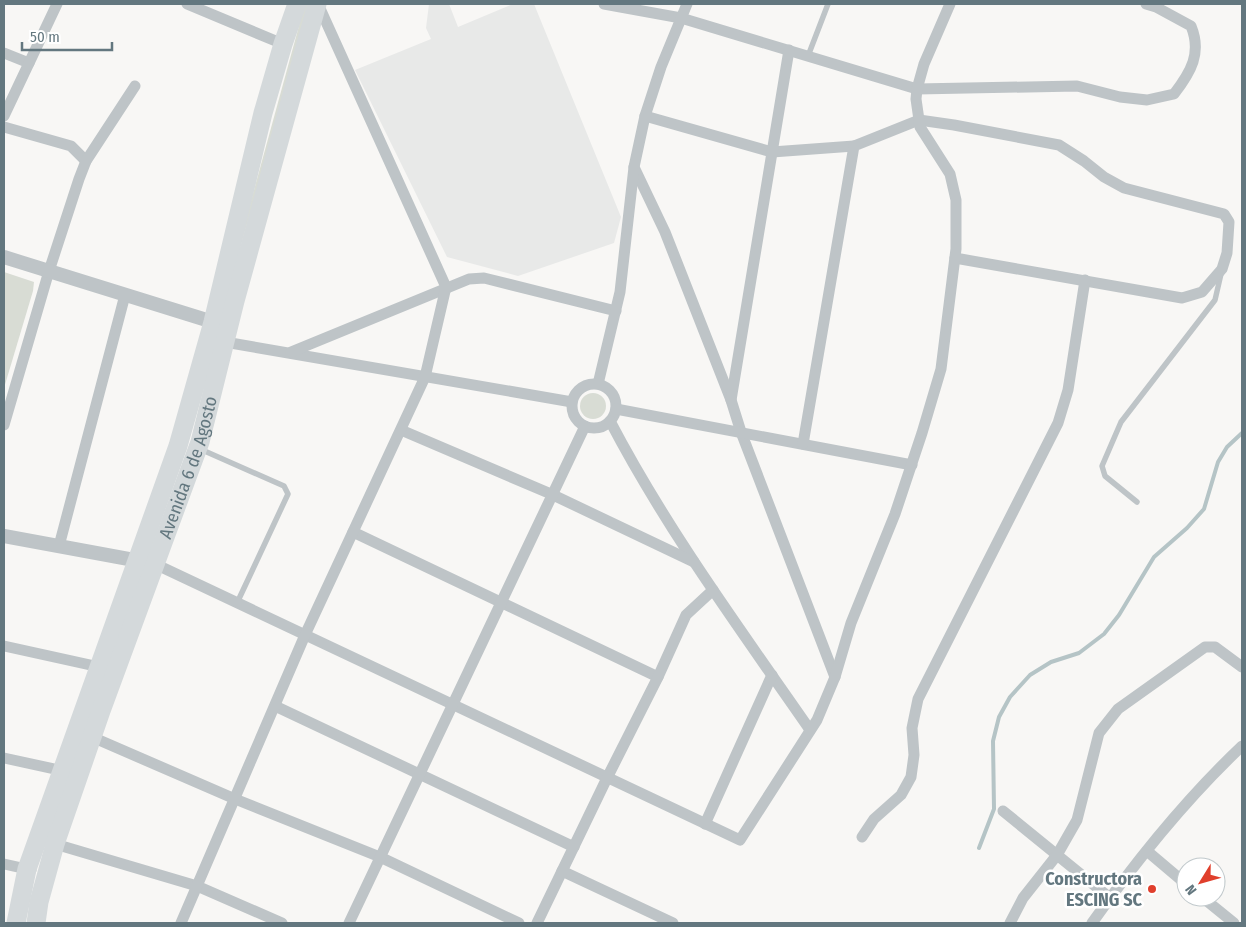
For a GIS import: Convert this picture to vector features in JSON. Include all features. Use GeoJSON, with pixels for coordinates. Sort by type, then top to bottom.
{"type":"FeatureCollection","features":[{"type":"Feature","properties":{"kind":"highway","name":"Avenida 6 de Agosto"},"geometry":{"type":"LineString","coordinates":[[16,923],[27,869],[70,773],[107,669],[155,564],[198,449],[216,334],[263,113],[297,4]]}},
{"type":"Feature","properties":{"kind":"highway","name":"Avenida 6 de Agosto"},"geometry":{"type":"LineString","coordinates":[[36,923],[39,902],[55,844],[70,773],[92,737],[107,669],[137,560],[216,334],[317,4]]}},
{"type":"Feature","properties":{"kind":"street"},"geometry":{"type":"LineString","coordinates":[[4,116],[57,4]]}},
{"type":"Feature","properties":{"kind":"street"},"geometry":{"type":"LineString","coordinates":[[187,4],[283,44]]}},
{"type":"Feature","properties":{"kind":"street"},"geometry":{"type":"LineString","coordinates":[[181,923],[306,635],[425,376],[446,288],[317,4]]}},
{"type":"Feature","properties":{"kind":"street"},"geometry":{"type":"LineString","coordinates":[[604,4],[681,18],[917,89],[1078,86],[1120,97],[1147,100],[1174,94],[1187,76],[1195,57],[1195,36],[1191,26],[1156,7],[1146,4]]}},
{"type":"Feature","properties":{"kind":"street"},"geometry":{"type":"LineString","coordinates":[[598,384],[620,292],[634,167],[645,116],[661,67],[687,4]]}},
{"type":"Feature","properties":{"kind":"street"},"geometry":{"type":"LineString","coordinates":[[4,536],[155,564],[740,840],[817,720],[835,678],[851,623],[895,514],[912,465],[941,369],[955,258],[956,200],[950,174],[920,127],[917,89],[924,64],[950,4]]}},
{"type":"Feature","properties":{"kind":"street"},"geometry":{"type":"LineString","coordinates":[[731,400],[789,50]]}},
{"type":"Feature","properties":{"kind":"street"},"geometry":{"type":"LineString","coordinates":[[4,54],[29,63]]}},
{"type":"Feature","properties":{"kind":"street"},"geometry":{"type":"LineString","coordinates":[[4,425],[49,271],[86,161],[135,86]]}},
{"type":"Feature","properties":{"kind":"street"},"geometry":{"type":"LineString","coordinates":[[645,116],[772,152],[854,146],[919,120],[1059,145],[1104,177],[1124,188],[1224,214],[1229,222],[1227,253],[1222,269],[1202,292],[1182,298],[955,258]]}},
{"type":"Feature","properties":{"kind":"street"},"geometry":{"type":"LineString","coordinates":[[4,126],[71,146],[86,161]]}},
{"type":"Feature","properties":{"kind":"street"},"geometry":{"type":"LineString","coordinates":[[803,444],[854,146]]}},
{"type":"Feature","properties":{"kind":"street"},"geometry":{"type":"LineString","coordinates":[[634,167],[665,232],[731,400],[741,432],[835,678]]}},
{"type":"Feature","properties":{"kind":"street"},"geometry":{"type":"LineString","coordinates":[[4,257],[125,295],[216,334],[291,352],[572,402]]}},
{"type":"Feature","properties":{"kind":"street"},"geometry":{"type":"LineString","coordinates":[[291,352],[469,279],[484,278],[616,311]]}},
{"type":"Feature","properties":{"kind":"street"},"geometry":{"type":"LineString","coordinates":[[862,837],[874,819],[900,795],[910,777],[914,755],[912,728],[918,700],[1058,422],[1068,390],[1085,280]]}},
{"type":"Feature","properties":{"kind":"street"},"geometry":{"type":"LineString","coordinates":[[59,546],[125,295]]}},
{"type":"Feature","properties":{"kind":"street"},"geometry":{"type":"LineString","coordinates":[[591,384],[598,384],[610,390],[616,402],[616,409],[610,421],[591,428],[585,426],[574,416],[572,402],[578,390],[591,384]]}},
{"type":"Feature","properties":{"kind":"street"},"geometry":{"type":"LineString","coordinates":[[616,409],[912,465]]}},
{"type":"Feature","properties":{"kind":"street"},"geometry":{"type":"LineString","coordinates":[[610,421],[636,470],[694,562],[810,730]]}},
{"type":"Feature","properties":{"kind":"street"},"geometry":{"type":"LineString","coordinates":[[349,923],[551,494],[585,426]]}},
{"type":"Feature","properties":{"kind":"street"},"geometry":{"type":"LineString","coordinates":[[401,430],[551,494],[694,562]]}},
{"type":"Feature","properties":{"kind":"street"},"geometry":{"type":"LineString","coordinates":[[353,532],[658,677]]}},
{"type":"Feature","properties":{"kind":"street"},"geometry":{"type":"LineString","coordinates":[[537,923],[658,677],[686,615],[713,590]]}},
{"type":"Feature","properties":{"kind":"street"},"geometry":{"type":"LineString","coordinates":[[4,646],[107,669]]}},
{"type":"Feature","properties":{"kind":"street"},"geometry":{"type":"LineString","coordinates":[[1010,923],[1022,898],[1058,856],[1077,820],[1099,733],[1118,709],[1206,647],[1215,647],[1242,667]]}},
{"type":"Feature","properties":{"kind":"street"},"geometry":{"type":"LineString","coordinates":[[705,824],[772,675]]}},
{"type":"Feature","properties":{"kind":"street"},"geometry":{"type":"LineString","coordinates":[[275,706],[574,847]]}},
{"type":"Feature","properties":{"kind":"street"},"geometry":{"type":"LineString","coordinates":[[92,737],[235,799],[380,856],[519,923]]}},
{"type":"Feature","properties":{"kind":"street"},"geometry":{"type":"LineString","coordinates":[[1092,923],[1147,851],[1218,769],[1242,746]]}},
{"type":"Feature","properties":{"kind":"street"},"geometry":{"type":"LineString","coordinates":[[4,758],[70,773]]}},
{"type":"Feature","properties":{"kind":"street"},"geometry":{"type":"LineString","coordinates":[[1003,810],[1110,898]]}},
{"type":"Feature","properties":{"kind":"street"},"geometry":{"type":"LineString","coordinates":[[55,844],[197,886],[282,923]]}},
{"type":"Feature","properties":{"kind":"street"},"geometry":{"type":"LineString","coordinates":[[1147,851],[1176,876]]}},
{"type":"Feature","properties":{"kind":"street"},"geometry":{"type":"LineString","coordinates":[[4,864],[47,874]]}},
{"type":"Feature","properties":{"kind":"street"},"geometry":{"type":"LineString","coordinates":[[562,871],[673,923]]}},
{"type":"Feature","properties":{"kind":"street"},"geometry":{"type":"LineString","coordinates":[[1214,907],[1234,923]]}},
{"type":"Feature","properties":{"kind":"lane"},"geometry":{"type":"LineString","coordinates":[[808,56],[828,4]]}},
{"type":"Feature","properties":{"kind":"lane"},"geometry":{"type":"LineString","coordinates":[[1137,502],[1105,476],[1102,466],[1121,422],[1215,300],[1222,269]]}},
{"type":"Feature","properties":{"kind":"lane"},"geometry":{"type":"LineString","coordinates":[[198,449],[284,486],[288,494],[237,602]]}},
{"type":"Feature","properties":{"kind":"shaded area"},"geometry":{"type":"Polygon","coordinates":[[[305,4],[313,4],[220,314],[305,4]]]}},
{"type":"Feature","properties":{"kind":"shaded area"},"geometry":{"type":"Polygon","coordinates":[[[429,4],[449,4],[458,27],[513,4],[534,4],[621,217],[614,243],[518,276],[447,257],[355,70],[431,39],[426,28],[429,4]]]}},
{"type":"Feature","properties":{"kind":"shaded area"},"geometry":{"type":"Polygon","coordinates":[[[4,272],[34,282],[4,388],[4,272]]]}},
{"type":"Feature","properties":{"kind":"shaded area"},"geometry":{"type":"Polygon","coordinates":[[[593,393],[602,397],[606,406],[602,415],[593,419],[584,415],[580,406],[584,397],[593,393]]]}},
{"type":"Feature","properties":{"kind":"waterway"},"geometry":{"type":"LineString","coordinates":[[979,848],[994,809],[993,741],[999,717],[1010,697],[1030,675],[1051,662],[1079,653],[1104,634],[1119,615],[1154,557],[1187,528],[1204,509],[1218,462],[1227,447],[1242,433]]}},
{"type":"Feature","properties":{"kind":"place","name":"Constructora ESCING SC"},"geometry":{"type":"Point","coordinates":[1152,889]}}]}
